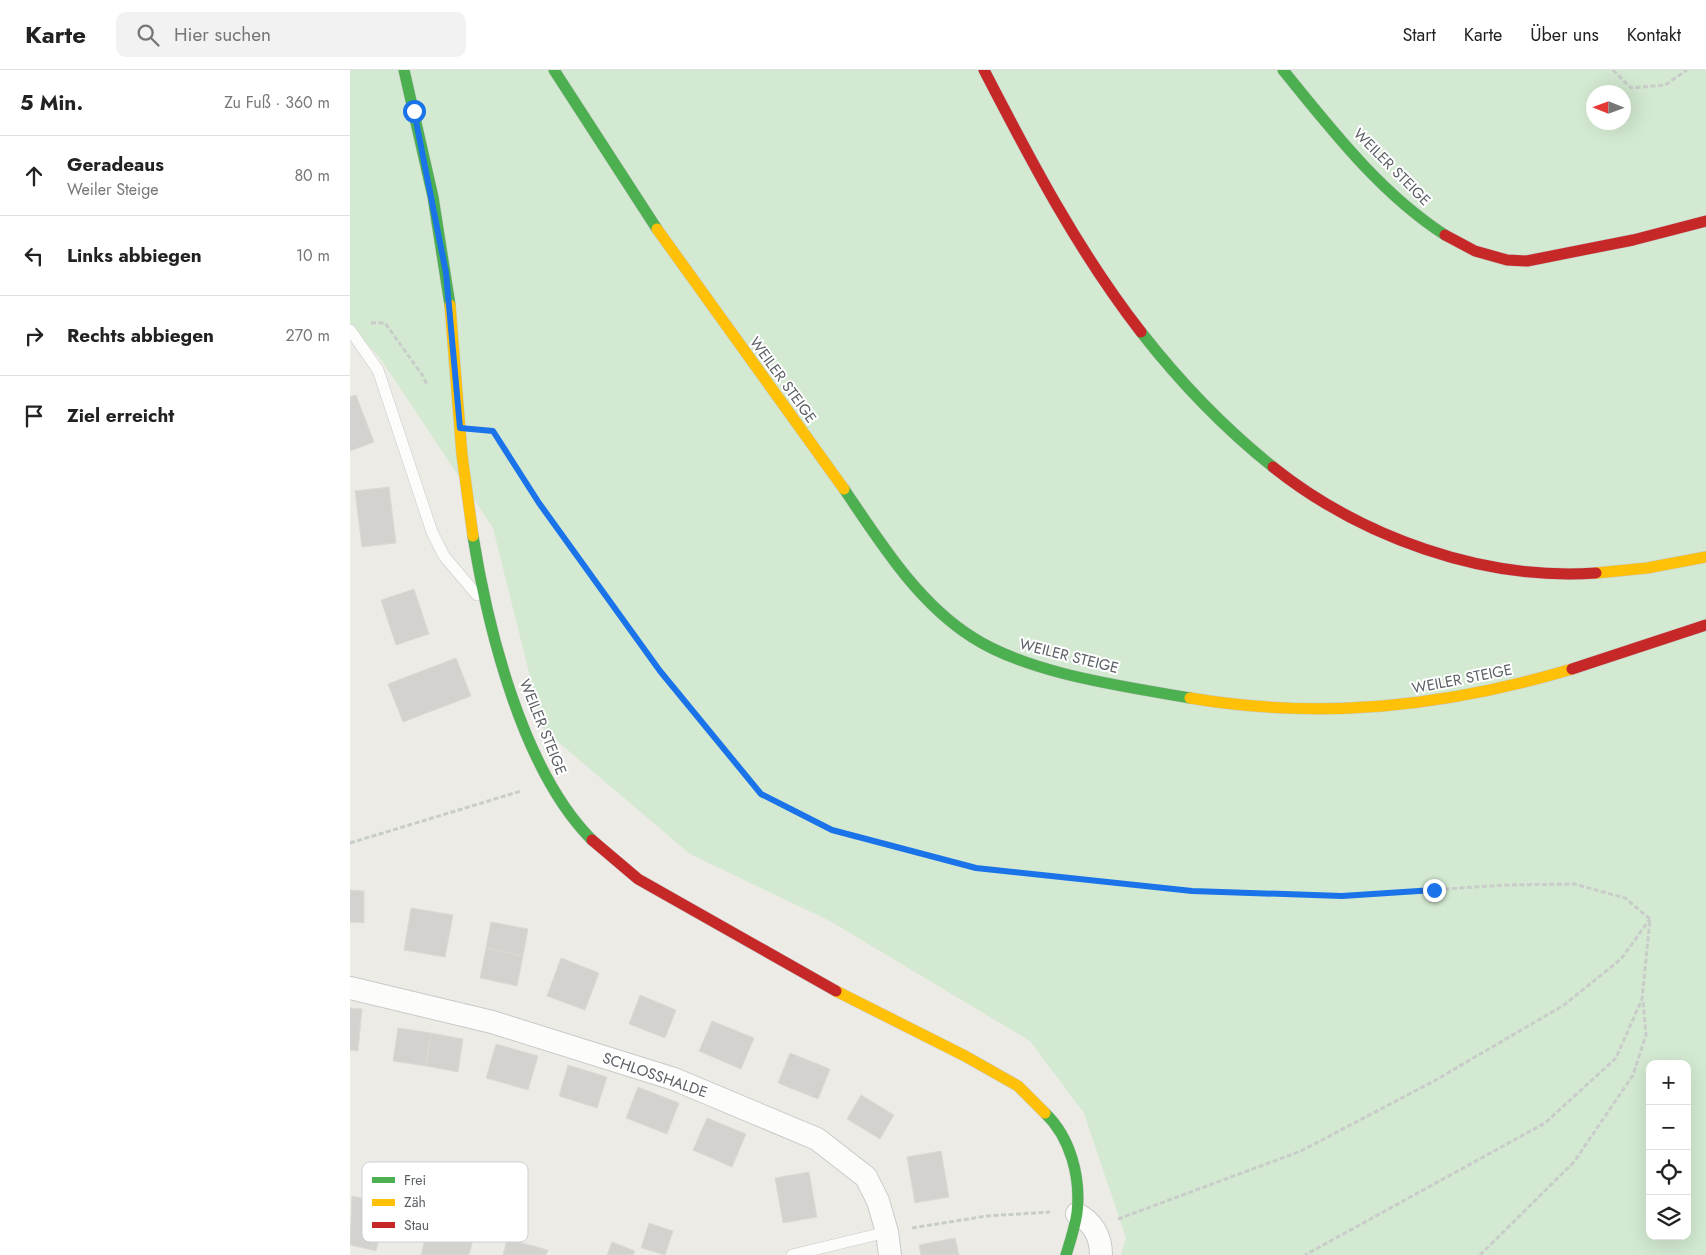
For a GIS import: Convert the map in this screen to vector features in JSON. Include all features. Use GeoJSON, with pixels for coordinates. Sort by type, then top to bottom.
{"type":"FeatureCollection","features":[{"type":"Feature","properties":{"kind":"street","name":"WEILER STEIGE"},"geometry":{"type":"LineString","coordinates":[[404,70],[426,168],[446,273],[470,520],[487,608],[510,687],[536,755],[564,807],[599,848],[638,879],[868,1009],[965,1056],[1018,1086],[1057,1124],[1077,1174],[1077,1214],[1066,1255]]}},
{"type":"Feature","properties":{"kind":"street","name":"WEILER STEIGE"},"geometry":{"type":"LineString","coordinates":[[554,70],[619,173],[676,256],[889,550],[932,604],[958,627],[986,646],[1035,665],[1155,691],[1223,702],[1300,709],[1367,709],[1433,702],[1548,677],[1706,625]]}},
{"type":"Feature","properties":{"kind":"street"},"geometry":{"type":"LineString","coordinates":[[984,70],[1074,234],[1127,313],[1184,383],[1214,416],[1246,446],[1315,497],[1352,518],[1398,538],[1469,561],[1511,569],[1588,574],[1631,570],[1706,557]]}},
{"type":"Feature","properties":{"kind":"street","name":"WEILER STEIGE"},"geometry":{"type":"LineString","coordinates":[[1283,70],[1334,130],[1389,189],[1440,232],[1481,253],[1519,261],[1546,258],[1644,238],[1706,221]]}},
{"type":"Feature","properties":{"kind":"street","name":"SCHLOSSHALDE"},"geometry":{"type":"LineString","coordinates":[[350,988],[492,1022],[674,1079],[817,1139],[866,1177],[878,1201],[887,1232],[890,1255]]}},
{"type":"Feature","properties":{"kind":"street"},"geometry":{"type":"LineString","coordinates":[[1077,1214],[1086,1219],[1095,1229],[1101,1255]]}},
{"type":"Feature","properties":{"kind":"lane"},"geometry":{"type":"LineString","coordinates":[[350,330],[378,370],[432,532],[444,556],[487,608]]}},
{"type":"Feature","properties":{"kind":"lane"},"geometry":{"type":"LineString","coordinates":[[792,1255],[887,1232]]}},
{"type":"Feature","properties":{"kind":"path"},"geometry":{"type":"LineString","coordinates":[[1613,70],[1631,88],[1665,85],[1687,70]]}},
{"type":"Feature","properties":{"kind":"path"},"geometry":{"type":"LineString","coordinates":[[368,323],[385,324],[424,376],[430,395]]}},
{"type":"Feature","properties":{"kind":"path"},"geometry":{"type":"LineString","coordinates":[[460,428],[493,431],[539,503],[660,671],[761,794],[832,830],[976,868],[1192,891],[1342,896],[1505,885],[1574,884],[1625,898],[1650,919]]}},
{"type":"Feature","properties":{"kind":"path"},"geometry":{"type":"LineString","coordinates":[[350,843],[497,800]]}},
{"type":"Feature","properties":{"kind":"path"},"geometry":{"type":"LineString","coordinates":[[1480,1255],[1574,1162],[1633,1075],[1646,1035],[1642,999],[1650,919]]}},
{"type":"Feature","properties":{"kind":"path"},"geometry":{"type":"LineString","coordinates":[[1113,1220],[1301,1151],[1434,1081],[1564,1005],[1620,959],[1650,919]]}},
{"type":"Feature","properties":{"kind":"path"},"geometry":{"type":"LineString","coordinates":[[1305,1255],[1545,1123],[1616,1058],[1642,999]]}},
{"type":"Feature","properties":{"kind":"path"},"geometry":{"type":"LineString","coordinates":[[887,1232],[987,1216],[1051,1212]]}},
{"type":"Feature","properties":{"kind":"green space"},"geometry":{"type":"Polygon","coordinates":[[[350,70],[1706,70],[1706,1255],[1121,1255],[1126,1238],[1084,1113],[1030,1041],[830,921],[690,854],[543,729],[493,528],[380,358],[350,325],[350,70]]]}},
{"type":"Feature","properties":{"kind":"building"},"geometry":{"type":"Polygon","coordinates":[[[356,395],[374,442],[350,451],[350,397],[356,395]]]}},
{"type":"Feature","properties":{"kind":"building"},"geometry":{"type":"Polygon","coordinates":[[[389,487],[396,543],[362,547],[355,491],[389,487]]]}},
{"type":"Feature","properties":{"kind":"building"},"geometry":{"type":"Polygon","coordinates":[[[414,589],[429,634],[396,645],[381,600],[414,589]]]}},
{"type":"Feature","properties":{"kind":"building"},"geometry":{"type":"Polygon","coordinates":[[[456,658],[471,696],[403,722],[388,684],[456,658]]]}},
{"type":"Feature","properties":{"kind":"building"},"geometry":{"type":"Polygon","coordinates":[[[350,890],[364,891],[364,923],[350,922],[350,890]]]}},
{"type":"Feature","properties":{"kind":"building"},"geometry":{"type":"Polygon","coordinates":[[[411,908],[453,915],[445,957],[404,950],[411,908]]]}},
{"type":"Feature","properties":{"kind":"building"},"geometry":{"type":"Polygon","coordinates":[[[491,922],[528,929],[523,956],[486,948],[491,922]]]}},
{"type":"Feature","properties":{"kind":"building"},"geometry":{"type":"Polygon","coordinates":[[[486,948],[523,956],[517,986],[480,978],[486,948]]]}},
{"type":"Feature","properties":{"kind":"building"},"geometry":{"type":"Polygon","coordinates":[[[561,958],[599,973],[585,1010],[547,996],[561,958]]]}},
{"type":"Feature","properties":{"kind":"building"},"geometry":{"type":"Polygon","coordinates":[[[640,995],[676,1010],[665,1038],[629,1024],[640,995]]]}},
{"type":"Feature","properties":{"kind":"building"},"geometry":{"type":"Polygon","coordinates":[[[350,1008],[362,1009],[358,1051],[350,1050],[350,1008]]]}},
{"type":"Feature","properties":{"kind":"building"},"geometry":{"type":"Polygon","coordinates":[[[712,1021],[754,1038],[741,1069],[699,1051],[712,1021]]]}},
{"type":"Feature","properties":{"kind":"building"},"geometry":{"type":"Polygon","coordinates":[[[398,1028],[431,1033],[426,1066],[393,1061],[398,1028]]]}},
{"type":"Feature","properties":{"kind":"building"},"geometry":{"type":"Polygon","coordinates":[[[431,1033],[463,1039],[458,1072],[426,1066],[431,1033]]]}},
{"type":"Feature","properties":{"kind":"building"},"geometry":{"type":"Polygon","coordinates":[[[496,1044],[538,1056],[528,1090],[486,1078],[496,1044]]]}},
{"type":"Feature","properties":{"kind":"building"},"geometry":{"type":"Polygon","coordinates":[[[790,1053],[830,1069],[818,1099],[778,1083],[790,1053]]]}},
{"type":"Feature","properties":{"kind":"building"},"geometry":{"type":"Polygon","coordinates":[[[568,1065],[607,1077],[597,1108],[559,1096],[568,1065]]]}},
{"type":"Feature","properties":{"kind":"building"},"geometry":{"type":"Polygon","coordinates":[[[638,1087],[679,1103],[667,1134],[626,1118],[638,1087]]]}},
{"type":"Feature","properties":{"kind":"building"},"geometry":{"type":"Polygon","coordinates":[[[861,1095],[894,1115],[880,1139],[847,1119],[861,1095]]]}},
{"type":"Feature","properties":{"kind":"building"},"geometry":{"type":"Polygon","coordinates":[[[707,1118],[746,1134],[732,1167],[693,1150],[707,1118]]]}},
{"type":"Feature","properties":{"kind":"building"},"geometry":{"type":"Polygon","coordinates":[[[941,1151],[949,1197],[915,1203],[907,1157],[941,1151]]]}},
{"type":"Feature","properties":{"kind":"building"},"geometry":{"type":"Polygon","coordinates":[[[809,1172],[817,1217],[783,1223],[775,1178],[809,1172]]]}},
{"type":"Feature","properties":{"kind":"building"},"geometry":{"type":"Polygon","coordinates":[[[352,1196],[362,1198],[362,1242],[378,1242],[376,1251],[350,1245],[352,1196]]]}},
{"type":"Feature","properties":{"kind":"building"},"geometry":{"type":"Polygon","coordinates":[[[649,1223],[673,1231],[665,1255],[641,1248],[649,1223]]]}},
{"type":"Feature","properties":{"kind":"building"},"geometry":{"type":"Polygon","coordinates":[[[955,1238],[959,1255],[921,1255],[919,1245],[955,1238]]]}},
{"type":"Feature","properties":{"kind":"building"},"geometry":{"type":"Polygon","coordinates":[[[424,1242],[472,1242],[469,1255],[421,1255],[424,1242]]]}},
{"type":"Feature","properties":{"kind":"building"},"geometry":{"type":"Polygon","coordinates":[[[506,1242],[518,1242],[548,1250],[546,1255],[503,1255],[506,1242]]]}},
{"type":"Feature","properties":{"kind":"building"},"geometry":{"type":"Polygon","coordinates":[[[612,1242],[635,1251],[633,1255],[607,1255],[612,1242]]]}},
{"type":"Feature","properties":{"kind":"traffic: fast"},"geometry":{"type":"LineString","coordinates":[[404,70],[433,197],[450,305]]}},
{"type":"Feature","properties":{"kind":"traffic: fast"},"geometry":{"type":"LineString","coordinates":[[554,70],[657,229]]}},
{"type":"Feature","properties":{"kind":"traffic: fast"},"geometry":{"type":"LineString","coordinates":[[1283,70],[1338,137],[1378,180],[1399,200],[1445,235]]}},
{"type":"Feature","properties":{"kind":"traffic: fast"},"geometry":{"type":"LineString","coordinates":[[1141,332],[1171,369],[1203,403],[1273,467]]}},
{"type":"Feature","properties":{"kind":"traffic: fast"},"geometry":{"type":"LineString","coordinates":[[844,489],[886,550],[917,589],[952,623],[972,637],[995,650],[1048,669],[1077,677],[1190,698]]}},
{"type":"Feature","properties":{"kind":"traffic: fast"},"geometry":{"type":"LineString","coordinates":[[473,536],[488,613],[499,655],[512,697],[528,738],[546,777],[568,811],[592,840]]}},
{"type":"Feature","properties":{"kind":"traffic: fast"},"geometry":{"type":"LineString","coordinates":[[1045,1113],[1062,1134],[1068,1146],[1077,1186],[1077,1213],[1066,1255]]}},
{"type":"Feature","properties":{"kind":"traffic: slow"},"geometry":{"type":"LineString","coordinates":[[657,229],[844,489]]}},
{"type":"Feature","properties":{"kind":"traffic: slow"},"geometry":{"type":"LineString","coordinates":[[450,305],[462,455],[473,536]]}},
{"type":"Feature","properties":{"kind":"traffic: slow"},"geometry":{"type":"LineString","coordinates":[[1596,573],[1647,568],[1706,557]]}},
{"type":"Feature","properties":{"kind":"traffic: slow"},"geometry":{"type":"LineString","coordinates":[[1190,698],[1239,705],[1287,708],[1335,709],[1382,706],[1430,701],[1477,693],[1572,669]]}},
{"type":"Feature","properties":{"kind":"traffic: slow"},"geometry":{"type":"LineString","coordinates":[[836,991],[965,1056],[1018,1086],[1045,1113]]}},
{"type":"Feature","properties":{"kind":"traffic: jam"},"geometry":{"type":"LineString","coordinates":[[984,70],[1056,205],[1096,270],[1141,332]]}},
{"type":"Feature","properties":{"kind":"traffic: jam"},"geometry":{"type":"LineString","coordinates":[[1445,235],[1475,251],[1507,260],[1527,261],[1633,240],[1706,221]]}},
{"type":"Feature","properties":{"kind":"traffic: jam"},"geometry":{"type":"LineString","coordinates":[[1273,467],[1308,492],[1345,514],[1384,533],[1425,549],[1467,561],[1510,570],[1553,574],[1596,573]]}},
{"type":"Feature","properties":{"kind":"traffic: jam"},"geometry":{"type":"LineString","coordinates":[[1572,669],[1706,625]]}},
{"type":"Feature","properties":{"kind":"traffic: jam"},"geometry":{"type":"LineString","coordinates":[[592,840],[638,879],[836,991]]}},
{"type":"Feature","properties":{"kind":"route"},"geometry":{"type":"LineString","coordinates":[[414,111],[446,273],[460,428],[493,431],[539,503],[660,671],[761,794],[832,830],[976,868],[1192,891],[1342,896],[1434,890]]}}]}
